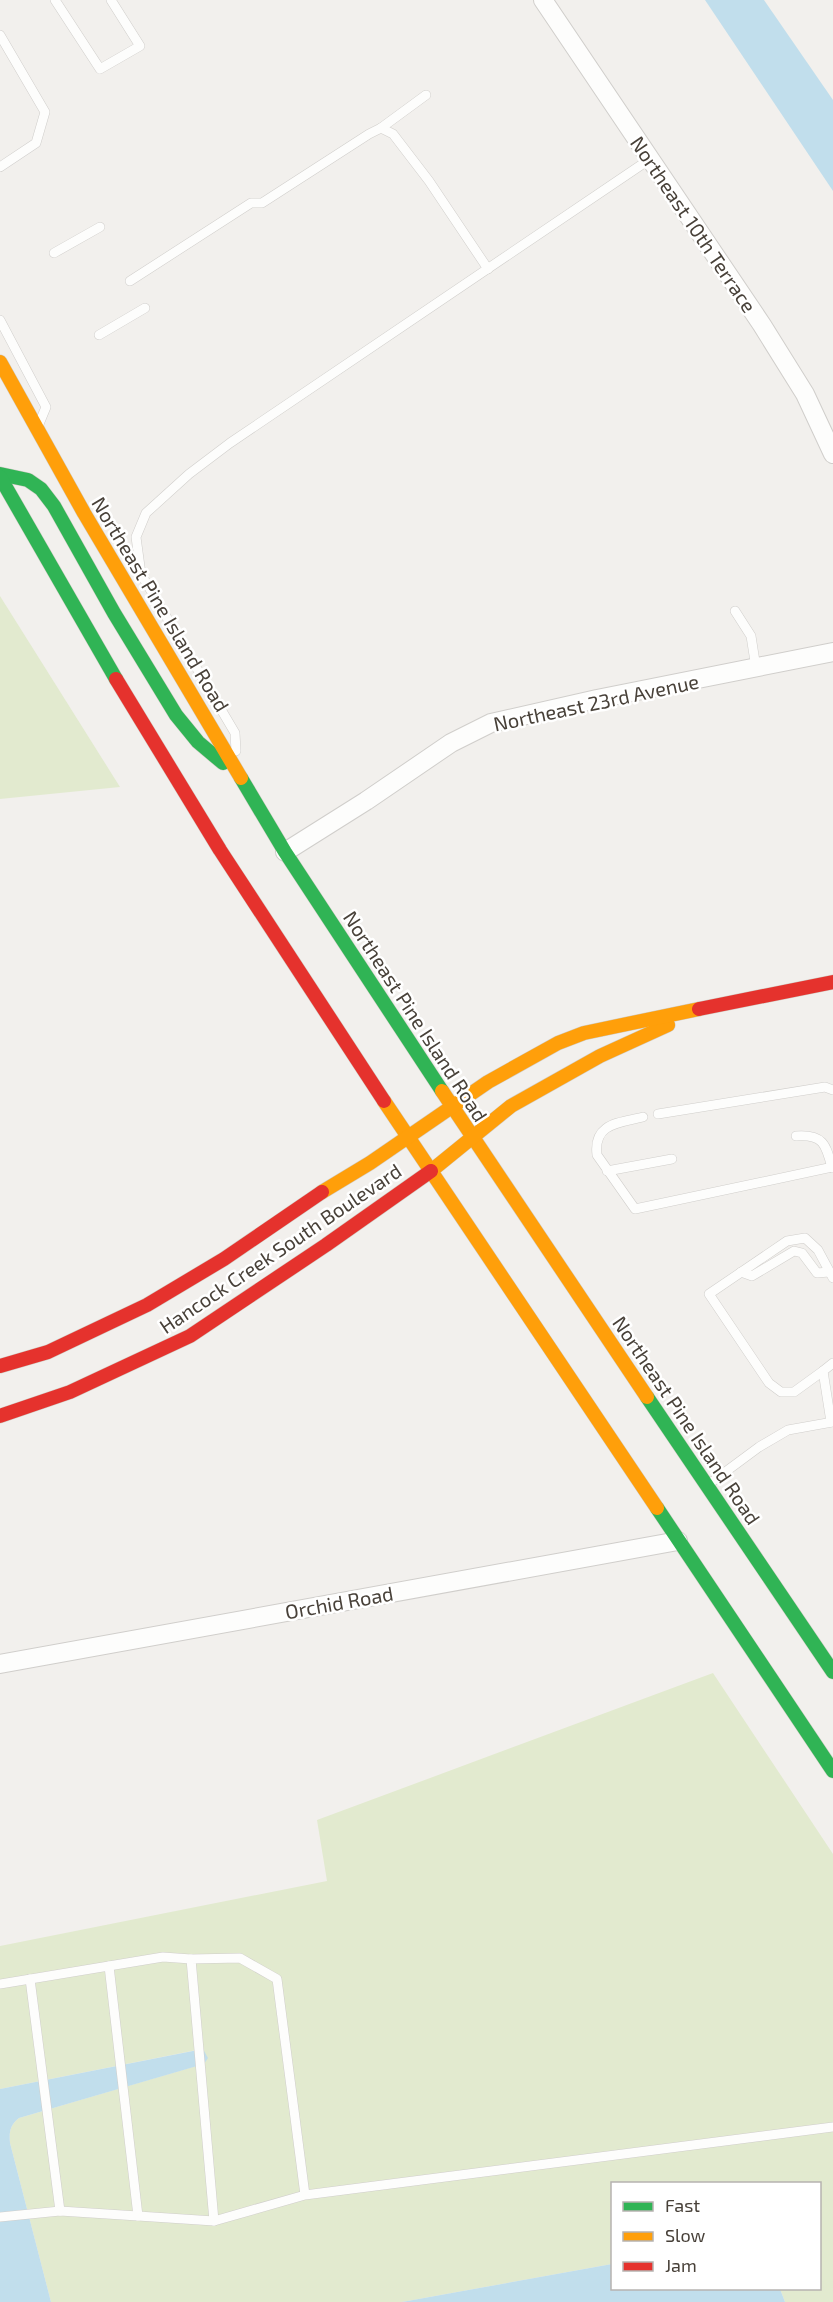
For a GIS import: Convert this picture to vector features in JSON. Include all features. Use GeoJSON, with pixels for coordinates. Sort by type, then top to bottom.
{"type":"FeatureCollection","features":[{"type":"Feature","properties":{"kind":"main road","name":"Northeast Pine Island Road"},"geometry":{"type":"LineString","coordinates":[[0,362],[84,513],[285,852],[452,1107],[833,1672]]}},
{"type":"Feature","properties":{"kind":"main road"},"geometry":{"type":"LineString","coordinates":[[0,476],[28,480],[41,489],[54,506],[114,613],[176,714],[198,742],[222,763],[238,772]]}},
{"type":"Feature","properties":{"kind":"main road"},"geometry":{"type":"LineString","coordinates":[[0,476],[16,514],[220,850],[407,1137],[833,1771]]}},
{"type":"Feature","properties":{"kind":"main road"},"geometry":{"type":"LineString","coordinates":[[704,1009],[833,982]]}},
{"type":"Feature","properties":{"kind":"main road","name":"Hancock Creek South Boulevard"},"geometry":{"type":"LineString","coordinates":[[0,1366],[48,1352],[147,1305],[224,1259],[488,1082],[558,1042],[610,1027],[704,1009]]}},
{"type":"Feature","properties":{"kind":"main road","name":"Hancock Creek South Boulevard"},"geometry":{"type":"LineString","coordinates":[[0,1416],[70,1392],[158,1353],[190,1336],[326,1245],[430,1171],[511,1106],[600,1056],[704,1009]]}},
{"type":"Feature","properties":{"kind":"main road"},"geometry":{"type":"LineString","coordinates":[[608,1437],[645,1468]]}},
{"type":"Feature","properties":{"kind":"street","name":"Northeast 10th Terrace"},"geometry":{"type":"LineString","coordinates":[[543,0],[762,325],[805,393],[833,454]]}},
{"type":"Feature","properties":{"kind":"street","name":"Northeast 23rd Avenue"},"geometry":{"type":"LineString","coordinates":[[285,852],[366,801],[451,742],[491,723],[597,699],[833,652]]}},
{"type":"Feature","properties":{"kind":"street","name":"Orchid Road"},"geometry":{"type":"LineString","coordinates":[[0,1664],[678,1541]]}},
{"type":"Feature","properties":{"kind":"lane"},"geometry":{"type":"LineString","coordinates":[[55,0],[100,69],[140,46],[111,0]]}},
{"type":"Feature","properties":{"kind":"lane"},"geometry":{"type":"LineString","coordinates":[[0,35],[45,112],[36,143],[0,167]]}},
{"type":"Feature","properties":{"kind":"lane"},"geometry":{"type":"LineString","coordinates":[[130,281],[251,203],[262,203],[381,128],[426,95]]}},
{"type":"Feature","properties":{"kind":"lane"},"geometry":{"type":"LineString","coordinates":[[381,128],[393,134],[488,269]]}},
{"type":"Feature","properties":{"kind":"lane"},"geometry":{"type":"LineString","coordinates":[[238,772],[235,733],[141,574],[136,537],[146,513],[189,474],[231,443],[650,159]]}},
{"type":"Feature","properties":{"kind":"lane"},"geometry":{"type":"LineString","coordinates":[[54,253],[100,227]]}},
{"type":"Feature","properties":{"kind":"lane"},"geometry":{"type":"LineString","coordinates":[[99,335],[145,308]]}},
{"type":"Feature","properties":{"kind":"lane"},"geometry":{"type":"LineString","coordinates":[[0,320],[45,407],[36,429]]}},
{"type":"Feature","properties":{"kind":"lane"},"geometry":{"type":"LineString","coordinates":[[735,611],[751,636],[756,668]]}},
{"type":"Feature","properties":{"kind":"lane"},"geometry":{"type":"LineString","coordinates":[[658,1114],[825,1087],[833,1090]]}},
{"type":"Feature","properties":{"kind":"lane"},"geometry":{"type":"LineString","coordinates":[[643,1117],[607,1126],[597,1136],[597,1155],[635,1209],[832,1168],[822,1141],[817,1137],[796,1136]]}},
{"type":"Feature","properties":{"kind":"lane"},"geometry":{"type":"LineString","coordinates":[[607,1171],[672,1159]]}},
{"type":"Feature","properties":{"kind":"lane"},"geometry":{"type":"LineString","coordinates":[[831,1275],[818,1250],[805,1238],[787,1241],[709,1294],[769,1383],[781,1392],[794,1392],[833,1363]]}},
{"type":"Feature","properties":{"kind":"lane"},"geometry":{"type":"LineString","coordinates":[[741,1272],[752,1276],[794,1251],[802,1253],[817,1273],[831,1275]]}},
{"type":"Feature","properties":{"kind":"lane"},"geometry":{"type":"LineString","coordinates":[[707,1485],[759,1447],[788,1430],[832,1422],[823,1371]]}},
{"type":"Feature","properties":{"kind":"lane"},"geometry":{"type":"LineString","coordinates":[[0,1984],[163,1957],[240,1958],[277,1979],[305,2195]]}},
{"type":"Feature","properties":{"kind":"lane"},"geometry":{"type":"LineString","coordinates":[[191,1959],[214,2221]]}},
{"type":"Feature","properties":{"kind":"lane"},"geometry":{"type":"LineString","coordinates":[[109,1966],[138,2216]]}},
{"type":"Feature","properties":{"kind":"lane"},"geometry":{"type":"LineString","coordinates":[[30,1979],[60,2211]]}},
{"type":"Feature","properties":{"kind":"lane"},"geometry":{"type":"LineString","coordinates":[[0,2217],[60,2211],[214,2221],[305,2195],[833,2127]]}},
{"type":"Feature","properties":{"kind":"green space"},"geometry":{"type":"Polygon","coordinates":[[[0,596],[120,787],[0,799],[0,596]]]}},
{"type":"Feature","properties":{"kind":"green space"},"geometry":{"type":"Polygon","coordinates":[[[713,1673],[833,1854],[833,2302],[785,2302],[780,2290],[821,2290],[821,2182],[611,2182],[611,2264],[402,2302],[51,2302],[10,2143],[12,2126],[19,2118],[203,2064],[202,2049],[0,2089],[0,1946],[327,1881],[317,1820],[713,1673]]]}},
{"type":"Feature","properties":{"kind":"water"},"geometry":{"type":"Polygon","coordinates":[[[705,0],[764,0],[833,100],[833,191],[705,0]]]}},
{"type":"Feature","properties":{"kind":"water"},"geometry":{"type":"Polygon","coordinates":[[[203,2049],[208,2058],[204,2064],[19,2118],[14,2123],[10,2132],[10,2143],[51,2302],[0,2302],[0,2089],[203,2049]]]}},
{"type":"Feature","properties":{"kind":"water"},"geometry":{"type":"Polygon","coordinates":[[[611,2264],[611,2290],[780,2290],[785,2302],[402,2302],[611,2264]]]}},
{"type":"Feature","properties":{"kind":"traffic: fast"},"geometry":{"type":"LineString","coordinates":[[0,474],[28,480],[41,489],[54,506],[114,613],[176,715],[198,742],[223,763]]}},
{"type":"Feature","properties":{"kind":"traffic: fast"},"geometry":{"type":"LineString","coordinates":[[0,477],[116,679]]}},
{"type":"Feature","properties":{"kind":"traffic: fast"},"geometry":{"type":"LineString","coordinates":[[241,778],[285,852],[442,1091]]}},
{"type":"Feature","properties":{"kind":"traffic: fast"},"geometry":{"type":"LineString","coordinates":[[647,1397],[833,1672]]}},
{"type":"Feature","properties":{"kind":"traffic: fast"},"geometry":{"type":"LineString","coordinates":[[657,1508],[833,1771]]}},
{"type":"Feature","properties":{"kind":"traffic: slow"},"geometry":{"type":"LineString","coordinates":[[0,362],[84,513],[241,778]]}},
{"type":"Feature","properties":{"kind":"traffic: slow"},"geometry":{"type":"LineString","coordinates":[[322,1192],[370,1163],[488,1082],[558,1043],[584,1033],[699,1009]]}},
{"type":"Feature","properties":{"kind":"traffic: slow"},"geometry":{"type":"LineString","coordinates":[[431,1171],[511,1106],[600,1056],[668,1025]]}},
{"type":"Feature","properties":{"kind":"traffic: slow"},"geometry":{"type":"LineString","coordinates":[[442,1091],[647,1397]]}},
{"type":"Feature","properties":{"kind":"traffic: slow"},"geometry":{"type":"LineString","coordinates":[[384,1101],[657,1508]]}},
{"type":"Feature","properties":{"kind":"traffic: jam"},"geometry":{"type":"LineString","coordinates":[[116,679],[220,850],[384,1101]]}},
{"type":"Feature","properties":{"kind":"traffic: jam"},"geometry":{"type":"LineString","coordinates":[[699,1009],[833,982]]}},
{"type":"Feature","properties":{"kind":"traffic: jam"},"geometry":{"type":"LineString","coordinates":[[0,1416],[70,1392],[190,1336],[431,1171]]}},
{"type":"Feature","properties":{"kind":"traffic: jam"},"geometry":{"type":"LineString","coordinates":[[0,1366],[48,1352],[147,1305],[224,1259],[322,1192]]}}]}
